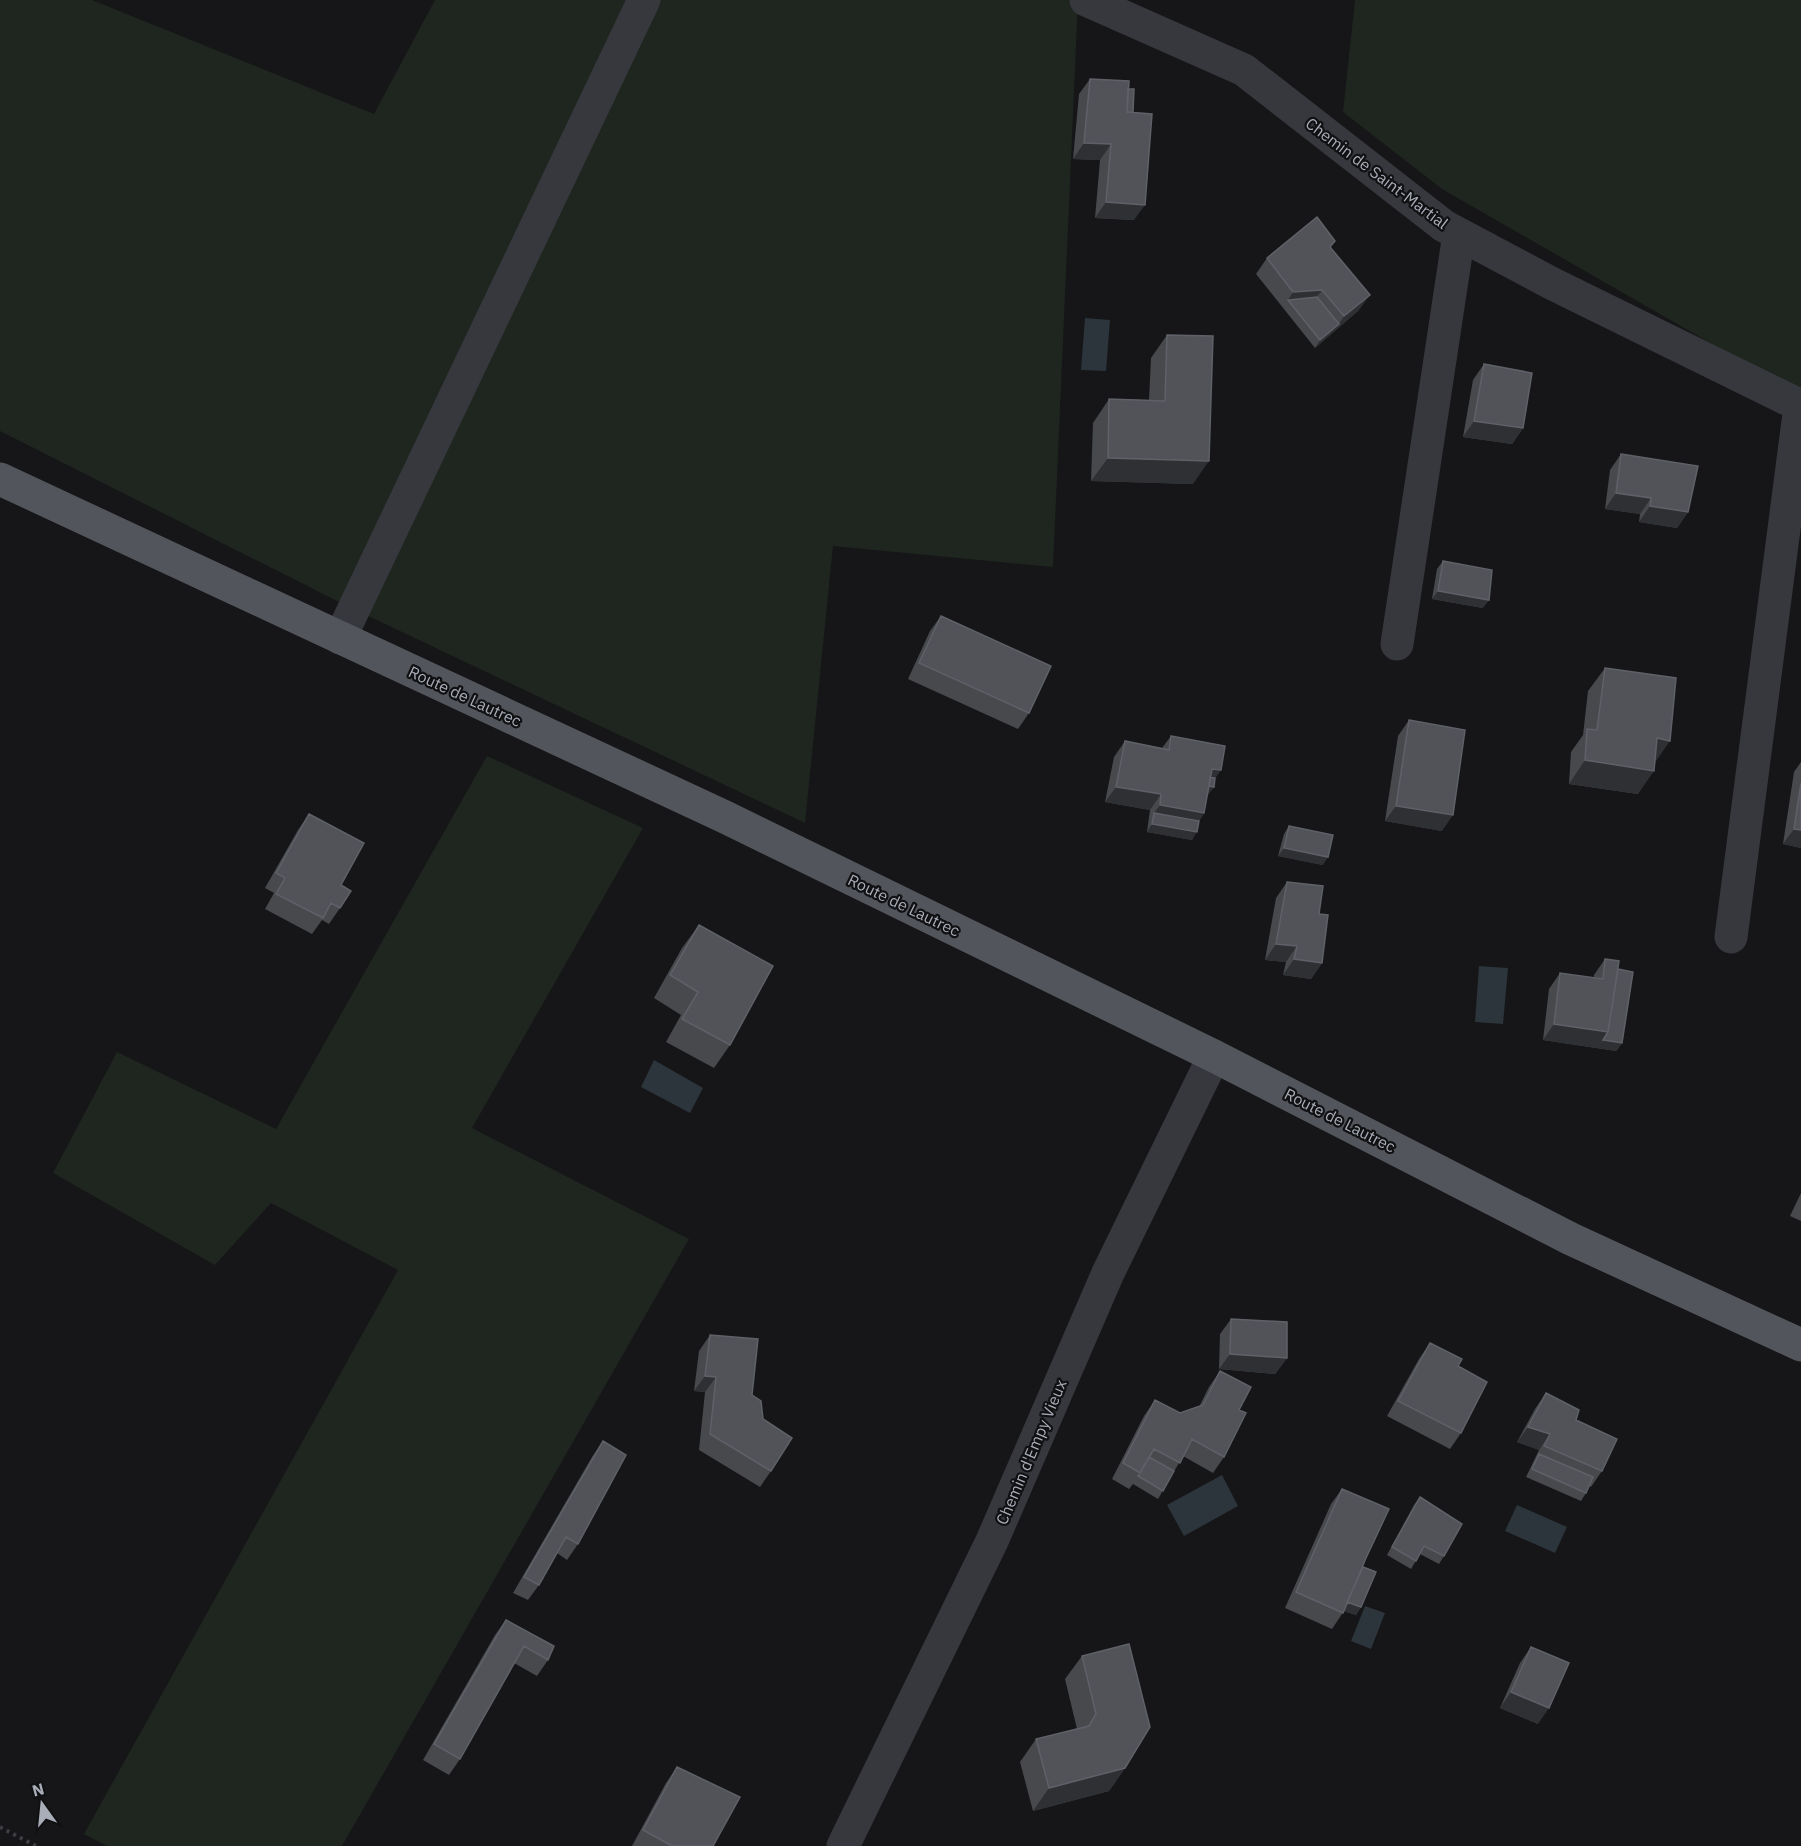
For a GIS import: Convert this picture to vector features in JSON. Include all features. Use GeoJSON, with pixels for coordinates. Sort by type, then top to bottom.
{"type":"FeatureCollection","features":[{"type":"Feature","properties":{"kind":"main road","name":"Route de Lautrec"},"geometry":{"type":"LineString","coordinates":[[0,479],[715,812],[1214,1056],[1571,1239],[1801,1345]]}},
{"type":"Feature","properties":{"kind":"street"},"geometry":{"type":"LineString","coordinates":[[340,638],[645,0]]}},
{"type":"Feature","properties":{"kind":"street","name":"Chemin de Saint-Martial"},"geometry":{"type":"LineString","coordinates":[[1086,0],[1244,70],[1444,226],[1553,284],[1801,406]]}},
{"type":"Feature","properties":{"kind":"street"},"geometry":{"type":"LineString","coordinates":[[1397,644],[1459,234]]}},
{"type":"Feature","properties":{"kind":"street"},"geometry":{"type":"LineString","coordinates":[[1731,937],[1801,406]]}},
{"type":"Feature","properties":{"kind":"street","name":"Chemin d'Empy Vieux"},"geometry":{"type":"LineString","coordinates":[[843,1846],[992,1541],[1108,1273],[1214,1056]]}},
{"type":"Feature","properties":{"kind":"path"},"geometry":{"type":"LineString","coordinates":[[0,1827],[36,1846]]}},
{"type":"Feature","properties":{"kind":"shaded area"},"geometry":{"type":"Polygon","coordinates":[[[0,0],[92,0],[374,114],[435,0],[1078,0],[1053,567],[833,546],[805,823],[341,603],[0,431],[0,0]]]}},
{"type":"Feature","properties":{"kind":"shaded area"},"geometry":{"type":"Polygon","coordinates":[[[1355,0],[1801,0],[1801,395],[1442,189],[1343,112],[1355,0]]]}},
{"type":"Feature","properties":{"kind":"shaded area"},"geometry":{"type":"Polygon","coordinates":[[[1085,318],[1110,320],[1106,371],[1081,370],[1085,318]]]}},
{"type":"Feature","properties":{"kind":"shaded area"},"geometry":{"type":"Polygon","coordinates":[[[487,756],[643,828],[472,1128],[689,1239],[342,1846],[107,1846],[84,1834],[398,1270],[271,1203],[215,1265],[53,1173],[117,1052],[276,1129],[487,756]]]}},
{"type":"Feature","properties":{"kind":"shaded area"},"geometry":{"type":"Polygon","coordinates":[[[1479,966],[1508,968],[1503,1024],[1475,1022],[1479,966]]]}},
{"type":"Feature","properties":{"kind":"shaded area"},"geometry":{"type":"Polygon","coordinates":[[[654,1060],[703,1088],[690,1113],[641,1087],[654,1060]]]}},
{"type":"Feature","properties":{"kind":"shaded area"},"geometry":{"type":"Polygon","coordinates":[[[1222,1475],[1238,1506],[1184,1536],[1167,1505],[1222,1475]]]}},
{"type":"Feature","properties":{"kind":"shaded area"},"geometry":{"type":"Polygon","coordinates":[[[1517,1505],[1567,1527],[1555,1553],[1505,1531],[1517,1505]]]}},
{"type":"Feature","properties":{"kind":"shaded area"},"geometry":{"type":"Polygon","coordinates":[[[1365,1606],[1385,1613],[1371,1649],[1351,1641],[1365,1606]]]}},
{"type":"Feature","properties":{"kind":"building"},"geometry":{"type":"Polygon","coordinates":[[[1090,79],[1129,81],[1127,112],[1152,114],[1145,205],[1106,202],[1111,144],[1084,143],[1090,79]]]}},
{"type":"Feature","properties":{"kind":"building"},"geometry":{"type":"Polygon","coordinates":[[[1128,89],[1134,89],[1133,112],[1127,112],[1128,89]]]}},
{"type":"Feature","properties":{"kind":"building"},"geometry":{"type":"Polygon","coordinates":[[[1317,217],[1335,241],[1330,247],[1370,295],[1344,316],[1322,290],[1293,292],[1267,258],[1317,217]]]}},
{"type":"Feature","properties":{"kind":"building"},"geometry":{"type":"Polygon","coordinates":[[[1317,297],[1339,324],[1320,340],[1288,300],[1317,297]]]}},
{"type":"Feature","properties":{"kind":"building"},"geometry":{"type":"Polygon","coordinates":[[[1167,335],[1213,336],[1209,461],[1108,458],[1109,399],[1165,401],[1167,335]]]}},
{"type":"Feature","properties":{"kind":"building"},"geometry":{"type":"Polygon","coordinates":[[[1484,364],[1532,373],[1523,428],[1474,421],[1484,364]]]}},
{"type":"Feature","properties":{"kind":"building"},"geometry":{"type":"Polygon","coordinates":[[[1621,454],[1698,466],[1688,512],[1650,506],[1651,498],[1616,493],[1621,454]]]}},
{"type":"Feature","properties":{"kind":"building"},"geometry":{"type":"Polygon","coordinates":[[[1443,561],[1492,570],[1489,600],[1438,591],[1443,561]]]}},
{"type":"Feature","properties":{"kind":"building"},"geometry":{"type":"Polygon","coordinates":[[[941,616],[1051,666],[1029,713],[919,663],[941,616]]]}},
{"type":"Feature","properties":{"kind":"building"},"geometry":{"type":"Polygon","coordinates":[[[1605,668],[1676,678],[1670,741],[1657,738],[1654,771],[1585,760],[1587,729],[1597,730],[1605,668]]]}},
{"type":"Feature","properties":{"kind":"building"},"geometry":{"type":"Polygon","coordinates":[[[1409,720],[1465,730],[1453,815],[1396,806],[1409,720]]]}},
{"type":"Feature","properties":{"kind":"building"},"geometry":{"type":"Polygon","coordinates":[[[1171,736],[1225,746],[1221,770],[1212,769],[1204,813],[1160,805],[1161,794],[1116,787],[1125,741],[1169,750],[1171,736]]]}},
{"type":"Feature","properties":{"kind":"building"},"geometry":{"type":"Polygon","coordinates":[[[1210,777],[1215,778],[1214,787],[1209,786],[1210,777]]]}},
{"type":"Feature","properties":{"kind":"building"},"geometry":{"type":"Polygon","coordinates":[[[1801,783],[1801,830],[1794,829],[1801,783]]]}},
{"type":"Feature","properties":{"kind":"building"},"geometry":{"type":"Polygon","coordinates":[[[1154,813],[1199,821],[1197,832],[1152,824],[1154,813]]]}},
{"type":"Feature","properties":{"kind":"building"},"geometry":{"type":"Polygon","coordinates":[[[309,814],[364,843],[341,885],[351,891],[340,908],[331,903],[323,918],[276,894],[285,878],[276,873],[309,814]]]}},
{"type":"Feature","properties":{"kind":"building"},"geometry":{"type":"Polygon","coordinates":[[[1289,826],[1333,835],[1328,857],[1284,848],[1289,826]]]}},
{"type":"Feature","properties":{"kind":"building"},"geometry":{"type":"Polygon","coordinates":[[[1287,882],[1323,886],[1319,914],[1328,915],[1322,963],[1294,959],[1297,946],[1276,944],[1287,882]]]}},
{"type":"Feature","properties":{"kind":"building"},"geometry":{"type":"Polygon","coordinates":[[[699,925],[773,966],[730,1045],[682,1019],[698,992],[670,975],[699,925]]]}},
{"type":"Feature","properties":{"kind":"building"},"geometry":{"type":"Polygon","coordinates":[[[1605,959],[1619,961],[1608,1032],[1554,1024],[1560,973],[1603,979],[1605,959]]]}},
{"type":"Feature","properties":{"kind":"building"},"geometry":{"type":"Polygon","coordinates":[[[1618,969],[1633,972],[1622,1043],[1603,1040],[1608,1032],[1618,969]]]}},
{"type":"Feature","properties":{"kind":"building"},"geometry":{"type":"Polygon","coordinates":[[[1231,1319],[1287,1322],[1287,1358],[1230,1354],[1231,1319]]]}},
{"type":"Feature","properties":{"kind":"building"},"geometry":{"type":"Polygon","coordinates":[[[710,1335],[758,1339],[752,1395],[761,1401],[763,1419],[792,1438],[771,1471],[710,1434],[716,1377],[705,1376],[710,1335]]]}},
{"type":"Feature","properties":{"kind":"building"},"geometry":{"type":"Polygon","coordinates":[[[1430,1343],[1462,1359],[1458,1366],[1487,1382],[1461,1433],[1398,1401],[1430,1343]]]}},
{"type":"Feature","properties":{"kind":"building"},"geometry":{"type":"Polygon","coordinates":[[[1220,1371],[1251,1387],[1239,1410],[1246,1413],[1224,1457],[1192,1439],[1180,1463],[1154,1449],[1140,1473],[1123,1463],[1155,1400],[1180,1413],[1203,1405],[1220,1371]]]}},
{"type":"Feature","properties":{"kind":"building"},"geometry":{"type":"Polygon","coordinates":[[[1546,1393],[1579,1410],[1576,1420],[1617,1439],[1602,1471],[1544,1446],[1550,1434],[1528,1427],[1546,1393]]]}},
{"type":"Feature","properties":{"kind":"building"},"geometry":{"type":"Polygon","coordinates":[[[603,1441],[626,1455],[578,1544],[566,1537],[539,1585],[524,1577],[603,1441]]]}},
{"type":"Feature","properties":{"kind":"building"},"geometry":{"type":"Polygon","coordinates":[[[1539,1454],[1593,1477],[1586,1493],[1532,1469],[1539,1454]]]}},
{"type":"Feature","properties":{"kind":"building"},"geometry":{"type":"Polygon","coordinates":[[[1149,1457],[1174,1471],[1163,1491],[1138,1476],[1149,1457]]]}},
{"type":"Feature","properties":{"kind":"building"},"geometry":{"type":"Polygon","coordinates":[[[1342,1489],[1389,1509],[1343,1613],[1296,1592],[1342,1489]]]}},
{"type":"Feature","properties":{"kind":"building"},"geometry":{"type":"Polygon","coordinates":[[[1420,1497],[1462,1524],[1444,1556],[1424,1546],[1416,1561],[1392,1547],[1420,1497]]]}},
{"type":"Feature","properties":{"kind":"building"},"geometry":{"type":"Polygon","coordinates":[[[1363,1567],[1376,1572],[1361,1607],[1347,1602],[1363,1567]]]}},
{"type":"Feature","properties":{"kind":"building"},"geometry":{"type":"Polygon","coordinates":[[[506,1620],[554,1646],[548,1660],[524,1646],[460,1759],[434,1744],[506,1620]]]}},
{"type":"Feature","properties":{"kind":"building"},"geometry":{"type":"Polygon","coordinates":[[[1129,1644],[1150,1727],[1125,1768],[1049,1788],[1036,1739],[1089,1726],[1096,1714],[1082,1656],[1129,1644]]]}},
{"type":"Feature","properties":{"kind":"building"},"geometry":{"type":"Polygon","coordinates":[[[1531,1647],[1569,1663],[1549,1708],[1511,1692],[1531,1647]]]}},
{"type":"Feature","properties":{"kind":"building"},"geometry":{"type":"Polygon","coordinates":[[[677,1767],[740,1797],[713,1846],[672,1846],[643,1830],[677,1767]]]}}]}
